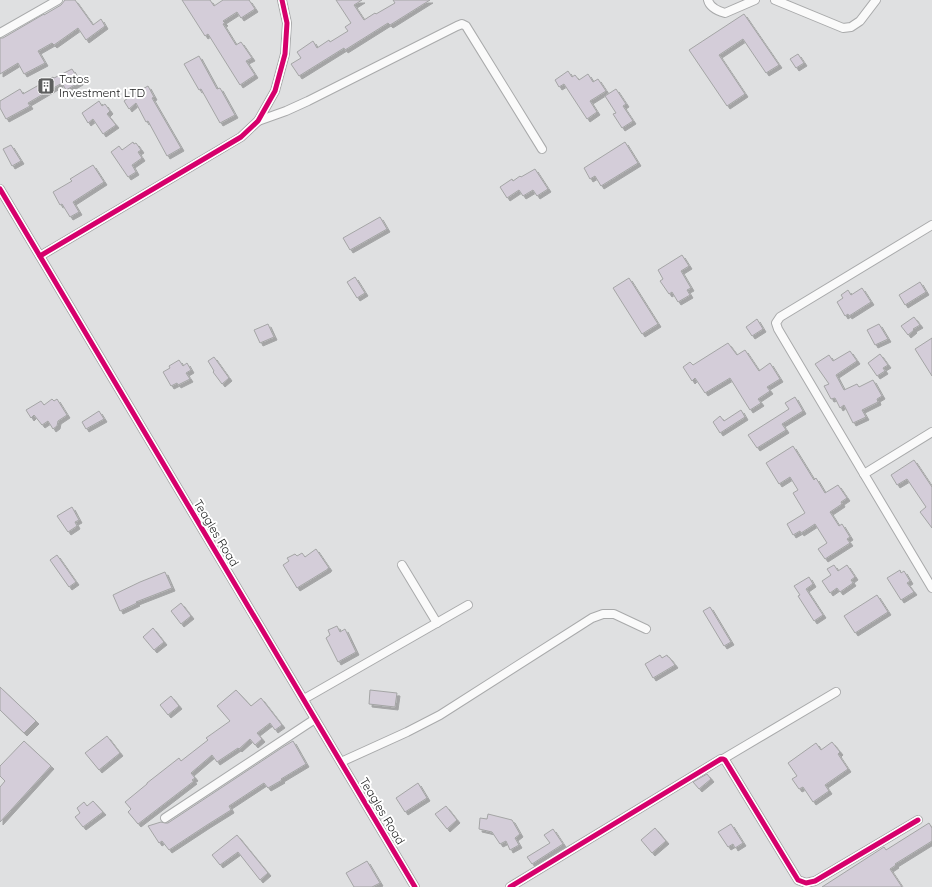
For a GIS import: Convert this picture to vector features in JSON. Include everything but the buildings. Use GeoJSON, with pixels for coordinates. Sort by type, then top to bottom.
{"type":"FeatureCollection","features":[{"type":"Feature","properties":{"kind":"street"},"geometry":{"type":"LineString","coordinates":[[0,33],[58,0]]}},
{"type":"Feature","properties":{"kind":"street"},"geometry":{"type":"LineString","coordinates":[[40,256],[241,137],[258,121],[275,91],[285,54],[287,23],[282,0]]}},
{"type":"Feature","properties":{"kind":"street"},"geometry":{"type":"LineString","coordinates":[[708,0],[709,4],[717,10],[725,13],[755,0]]}},
{"type":"Feature","properties":{"kind":"street"},"geometry":{"type":"LineString","coordinates":[[775,0],[843,28],[851,27],[860,21],[876,0]]}},
{"type":"Feature","properties":{"kind":"street"},"geometry":{"type":"LineString","coordinates":[[258,121],[308,101],[462,24],[466,26],[542,149]]}},
{"type":"Feature","properties":{"kind":"street","name":"Teagles Road"},"geometry":{"type":"LineString","coordinates":[[0,189],[416,887]]}},
{"type":"Feature","properties":{"kind":"street"},"geometry":{"type":"LineString","coordinates":[[932,225],[780,317],[776,323],[778,329],[932,588]]}},
{"type":"Feature","properties":{"kind":"street"},"geometry":{"type":"LineString","coordinates":[[864,474],[932,432]]}},
{"type":"Feature","properties":{"kind":"street"},"geometry":{"type":"LineString","coordinates":[[402,565],[437,624]]}},
{"type":"Feature","properties":{"kind":"street"},"geometry":{"type":"LineString","coordinates":[[304,699],[468,606]]}},
{"type":"Feature","properties":{"kind":"street"},"geometry":{"type":"LineString","coordinates":[[341,762],[440,715],[592,618],[603,614],[614,614],[646,629]]}},
{"type":"Feature","properties":{"kind":"street"},"geometry":{"type":"LineString","coordinates":[[510,887],[836,692]]}},
{"type":"Feature","properties":{"kind":"street"},"geometry":{"type":"LineString","coordinates":[[165,818],[315,719]]}},
{"type":"Feature","properties":{"kind":"street"},"geometry":{"type":"LineString","coordinates":[[723,759],[798,880],[806,883],[815,881],[918,820]]}},
{"type":"Feature","properties":{"kind":"cycle path"},"geometry":{"type":"LineString","coordinates":[[40,256],[241,137],[258,121],[275,91],[285,54],[287,23],[282,0]]}},
{"type":"Feature","properties":{"kind":"cycle path"},"geometry":{"type":"LineString","coordinates":[[0,189],[415,887]]}},
{"type":"Feature","properties":{"kind":"cycle path"},"geometry":{"type":"LineString","coordinates":[[510,887],[721,759],[725,760],[798,880],[806,883],[815,881],[918,820]]}},
{"type":"Feature","properties":{"kind":"place","name":"Tatos Investment LTD"},"geometry":{"type":"Point","coordinates":[46,86]}}]}
